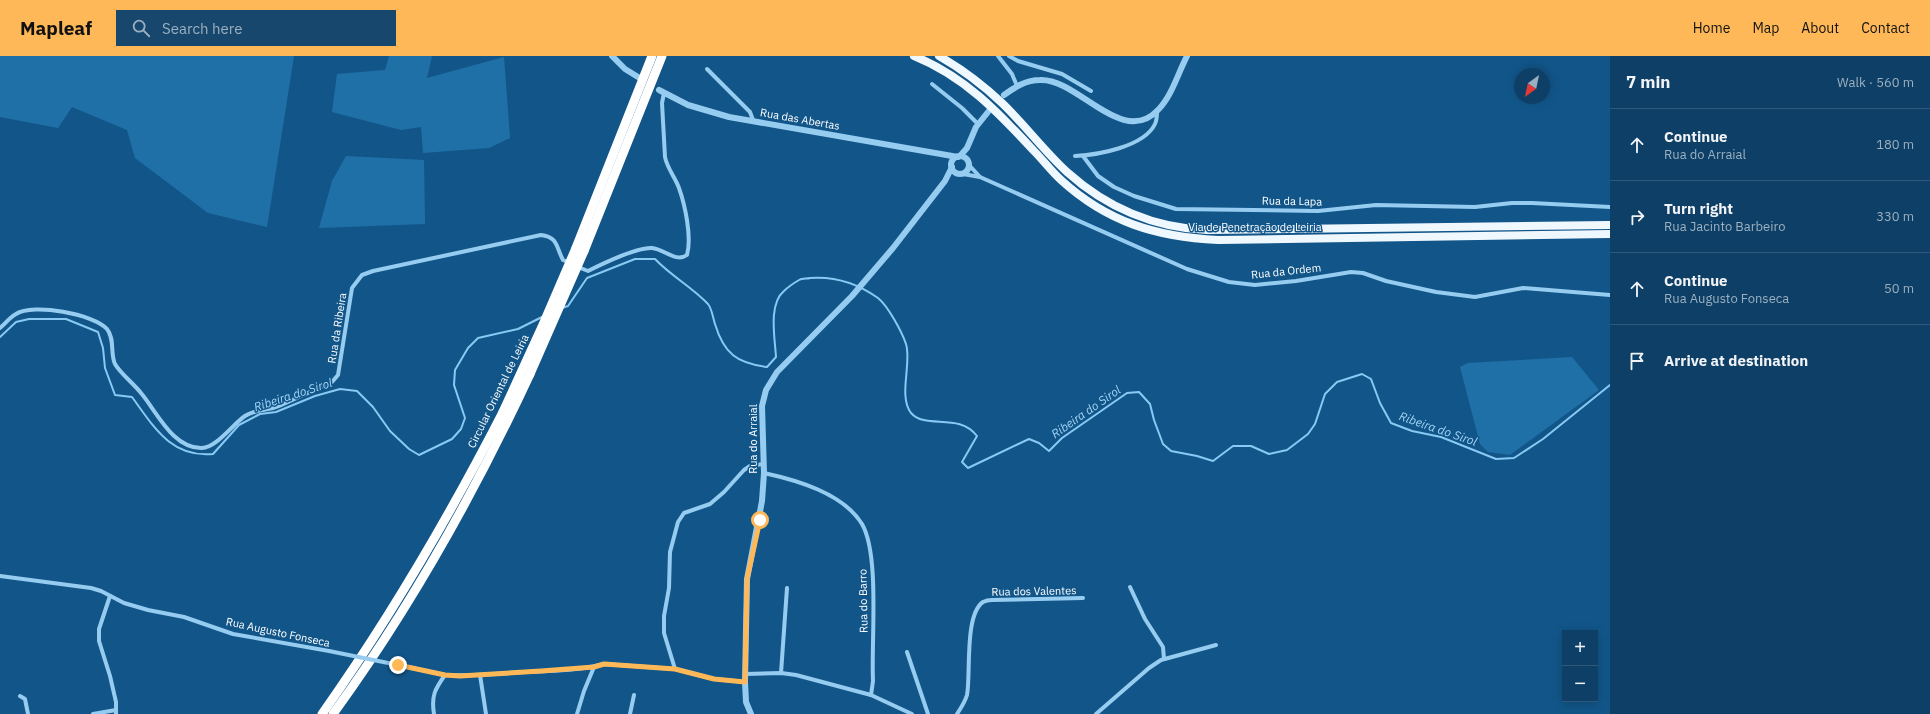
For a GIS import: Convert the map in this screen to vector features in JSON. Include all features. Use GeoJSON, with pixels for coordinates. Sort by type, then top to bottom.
{"type":"FeatureCollection","features":[{"type":"Feature","properties":{"kind":"highway","name":"Circular Oriental de Leiria"},"geometry":{"type":"LineString","coordinates":[[580,249],[652,56]]}},
{"type":"Feature","properties":{"kind":"highway","name":"Circular Oriental de Leiria"},"geometry":{"type":"LineString","coordinates":[[333,714],[379,647],[422,580],[466,500],[507,414],[542,327],[580,249],[647,96],[662,56]]}},
{"type":"Feature","properties":{"kind":"highway"},"geometry":{"type":"LineString","coordinates":[[647,96],[655,85],[669,56]]}},
{"type":"Feature","properties":{"kind":"highway","name":"Via de Penetração de Leiria"},"geometry":{"type":"LineString","coordinates":[[914,56],[947,71],[975,91],[997,111],[1060,179],[1092,205],[1127,223],[1159,233],[1182,238],[1218,240],[1610,234]]}},
{"type":"Feature","properties":{"kind":"highway","name":"Via de Penetração de Leiria"},"geometry":{"type":"LineString","coordinates":[[939,56],[966,73],[1003,103],[1066,170],[1087,188],[1121,209],[1161,224],[1184,229],[1207,230],[1610,225]]}},
{"type":"Feature","properties":{"kind":"highway","name":"Circular Oriental de Leiria"},"geometry":{"type":"LineString","coordinates":[[322,714],[378,633],[507,414]]}},
{"type":"Feature","properties":{"kind":"street"},"geometry":{"type":"LineString","coordinates":[[612,56],[625,69],[638,77]]}},
{"type":"Feature","properties":{"kind":"street"},"geometry":{"type":"LineString","coordinates":[[998,56],[1012,74],[1017,86]]}},
{"type":"Feature","properties":{"kind":"street"},"geometry":{"type":"LineString","coordinates":[[1009,56],[1018,61],[1062,74],[1091,91]]}},
{"type":"Feature","properties":{"kind":"street"},"geometry":{"type":"LineString","coordinates":[[1004,95],[1017,86],[1036,80],[1052,81],[1113,116],[1126,121],[1145,119],[1157,111],[1169,92],[1187,56]]}},
{"type":"Feature","properties":{"kind":"street"},"geometry":{"type":"LineString","coordinates":[[707,69],[750,112],[753,120]]}},
{"type":"Feature","properties":{"kind":"street"},"geometry":{"type":"LineString","coordinates":[[932,84],[962,108],[978,124]]}},
{"type":"Feature","properties":{"kind":"street","name":"Rua das Abertas"},"geometry":{"type":"LineString","coordinates":[[661,92],[684,103],[707,111],[959,156]]}},
{"type":"Feature","properties":{"kind":"street","name":"Rua da Ribeira"},"geometry":{"type":"LineString","coordinates":[[0,328],[16,314],[37,308],[87,317],[102,324],[109,331],[112,339],[112,356],[116,365],[143,395],[162,424],[173,434],[192,447],[203,448],[211,446],[245,416],[253,411],[278,406],[332,382],[338,375],[352,288],[362,275],[373,271],[541,235],[550,236],[555,240],[563,260],[588,271],[646,248],[654,248],[678,258],[687,255],[689,238],[684,207],[678,187],[665,157],[661,92]]}},
{"type":"Feature","properties":{"kind":"street"},"geometry":{"type":"LineString","coordinates":[[1075,156],[1084,156],[1111,151],[1137,140],[1156,122],[1157,111]]}},
{"type":"Feature","properties":{"kind":"street"},"geometry":{"type":"LineString","coordinates":[[952,165],[967,148],[978,124],[988,112]]}},
{"type":"Feature","properties":{"kind":"street"},"geometry":{"type":"LineString","coordinates":[[942,154],[952,165],[955,172],[962,174],[968,171],[967,148]]}},
{"type":"Feature","properties":{"kind":"street"},"geometry":{"type":"LineString","coordinates":[[959,156],[968,162]]}},
{"type":"Feature","properties":{"kind":"street","name":"Rua da Lapa"},"geometry":{"type":"LineString","coordinates":[[1084,156],[1098,176],[1114,187],[1134,196],[1176,209],[1318,211],[1376,205],[1475,207],[1532,203],[1610,207]]}},
{"type":"Feature","properties":{"kind":"street","name":"Rua da Ordem"},"geometry":{"type":"LineString","coordinates":[[968,162],[980,177]]}},
{"type":"Feature","properties":{"kind":"street","name":"Rua do Arraial"},"geometry":{"type":"LineString","coordinates":[[752,714],[746,702],[745,682],[747,579],[760,516],[764,473],[762,406],[769,382],[852,296],[905,234],[945,181],[952,165]]}},
{"type":"Feature","properties":{"kind":"street","name":"Rua da Ordem"},"geometry":{"type":"LineString","coordinates":[[962,174],[980,177],[1187,269],[1229,282],[1254,284],[1296,281],[1351,272],[1363,273],[1429,291],[1475,297],[1523,288],[1610,295]]}},
{"type":"Feature","properties":{"kind":"street","name":"Rua do Arraial"},"geometry":{"type":"LineString","coordinates":[[945,181],[962,174]]}},
{"type":"Feature","properties":{"kind":"street"},"geometry":{"type":"LineString","coordinates":[[675,669],[664,633],[664,616],[669,588],[670,552],[678,522],[684,513],[710,504],[724,492],[744,470],[750,466],[763,464]]}},
{"type":"Feature","properties":{"kind":"street","name":"Rua do Barro"},"geometry":{"type":"LineString","coordinates":[[764,473],[791,479],[831,496],[855,515],[862,524],[867,539],[873,574],[873,681],[871,695]]}},
{"type":"Feature","properties":{"kind":"street","name":"Rua Augusto Fonseca"},"geometry":{"type":"LineString","coordinates":[[0,576],[91,588],[124,603],[148,610],[184,616],[233,634],[329,651],[445,675],[480,675],[594,667],[604,664],[675,669],[714,679],[745,682]]}},
{"type":"Feature","properties":{"kind":"street"},"geometry":{"type":"LineString","coordinates":[[1130,587],[1145,619],[1163,647],[1164,659]]}},
{"type":"Feature","properties":{"kind":"street"},"geometry":{"type":"LineString","coordinates":[[781,673],[787,588]]}},
{"type":"Feature","properties":{"kind":"street"},"geometry":{"type":"LineString","coordinates":[[93,714],[116,712],[110,676],[99,642],[99,629],[110,596]]}},
{"type":"Feature","properties":{"kind":"street","name":"Rua dos Valentes"},"geometry":{"type":"LineString","coordinates":[[957,714],[967,694],[968,644],[975,614],[983,602],[992,600],[1084,598]]}},
{"type":"Feature","properties":{"kind":"street"},"geometry":{"type":"LineString","coordinates":[[1096,714],[1149,668],[1164,659],[1216,645]]}},
{"type":"Feature","properties":{"kind":"street"},"geometry":{"type":"LineString","coordinates":[[907,652],[928,714]]}},
{"type":"Feature","properties":{"kind":"street"},"geometry":{"type":"LineString","coordinates":[[577,714],[584,691],[594,667]]}},
{"type":"Feature","properties":{"kind":"street"},"geometry":{"type":"LineString","coordinates":[[745,674],[781,673],[796,675],[871,695],[912,714]]}},
{"type":"Feature","properties":{"kind":"street"},"geometry":{"type":"LineString","coordinates":[[434,714],[432,701],[436,686],[445,675]]}},
{"type":"Feature","properties":{"kind":"street"},"geometry":{"type":"LineString","coordinates":[[480,675],[486,714]]}},
{"type":"Feature","properties":{"kind":"street"},"geometry":{"type":"LineString","coordinates":[[630,714],[634,695]]}},
{"type":"Feature","properties":{"kind":"street"},"geometry":{"type":"LineString","coordinates":[[20,696],[24,699],[28,714]]}},
{"type":"Feature","properties":{"kind":"shaded area"},"geometry":{"type":"Polygon","coordinates":[[[0,56],[294,56],[267,227],[208,213],[135,158],[127,130],[72,107],[58,128],[0,117],[0,56]]]}},
{"type":"Feature","properties":{"kind":"shaded area"},"geometry":{"type":"Polygon","coordinates":[[[389,56],[432,56],[427,78],[504,57],[510,138],[489,148],[423,153],[421,127],[401,130],[332,112],[337,74],[385,70],[389,56]]]}},
{"type":"Feature","properties":{"kind":"shaded area"},"geometry":{"type":"Polygon","coordinates":[[[346,156],[424,160],[425,224],[319,228],[332,181],[346,156]]]}},
{"type":"Feature","properties":{"kind":"shaded area"},"geometry":{"type":"Polygon","coordinates":[[[1572,357],[1599,390],[1510,455],[1488,452],[1480,444],[1460,367],[1468,363],[1572,357]]]}},
{"type":"Feature","properties":{"kind":"waterway","name":"Ribeira do Sirol"},"geometry":{"type":"LineString","coordinates":[[562,308],[568,306],[587,278],[635,259],[655,259],[708,304],[719,334],[727,350],[740,360],[747,363],[767,367],[776,357],[774,332],[774,313],[776,304],[779,297],[791,285],[800,279],[829,278],[837,279],[862,288],[878,298],[886,307],[898,326],[906,344],[907,360],[905,389],[907,406],[911,413],[917,418],[925,420],[961,425],[970,429],[977,436],[962,462],[968,468],[1029,439],[1039,443],[1049,451],[1062,438],[1127,393],[1139,392],[1150,404],[1163,444],[1171,451],[1213,461],[1233,446],[1251,446],[1269,454],[1287,450],[1308,434],[1315,424],[1325,394],[1337,382],[1362,374],[1371,379],[1380,403],[1391,423],[1412,431],[1441,437],[1496,459],[1514,458],[1543,439],[1610,385]]}},
{"type":"Feature","properties":{"kind":"waterway","name":"Ribeira do Sirol"},"geometry":{"type":"LineString","coordinates":[[0,337],[16,322],[29,319],[66,319],[98,332],[103,348],[105,368],[115,395],[132,397],[156,429],[175,446],[186,451],[198,454],[213,454],[239,425],[260,414],[276,412],[315,396],[340,389],[357,391],[373,407],[390,431],[409,449],[419,455],[452,439],[461,429],[465,418],[454,385],[455,370],[468,348],[478,338],[518,329],[542,317]]}},
{"type":"Feature","properties":{"kind":"route"},"geometry":{"type":"LineString","coordinates":[[398,665],[445,675],[460,676],[594,667],[604,664],[675,669],[714,679],[745,682],[747,579],[760,520]]}}]}
